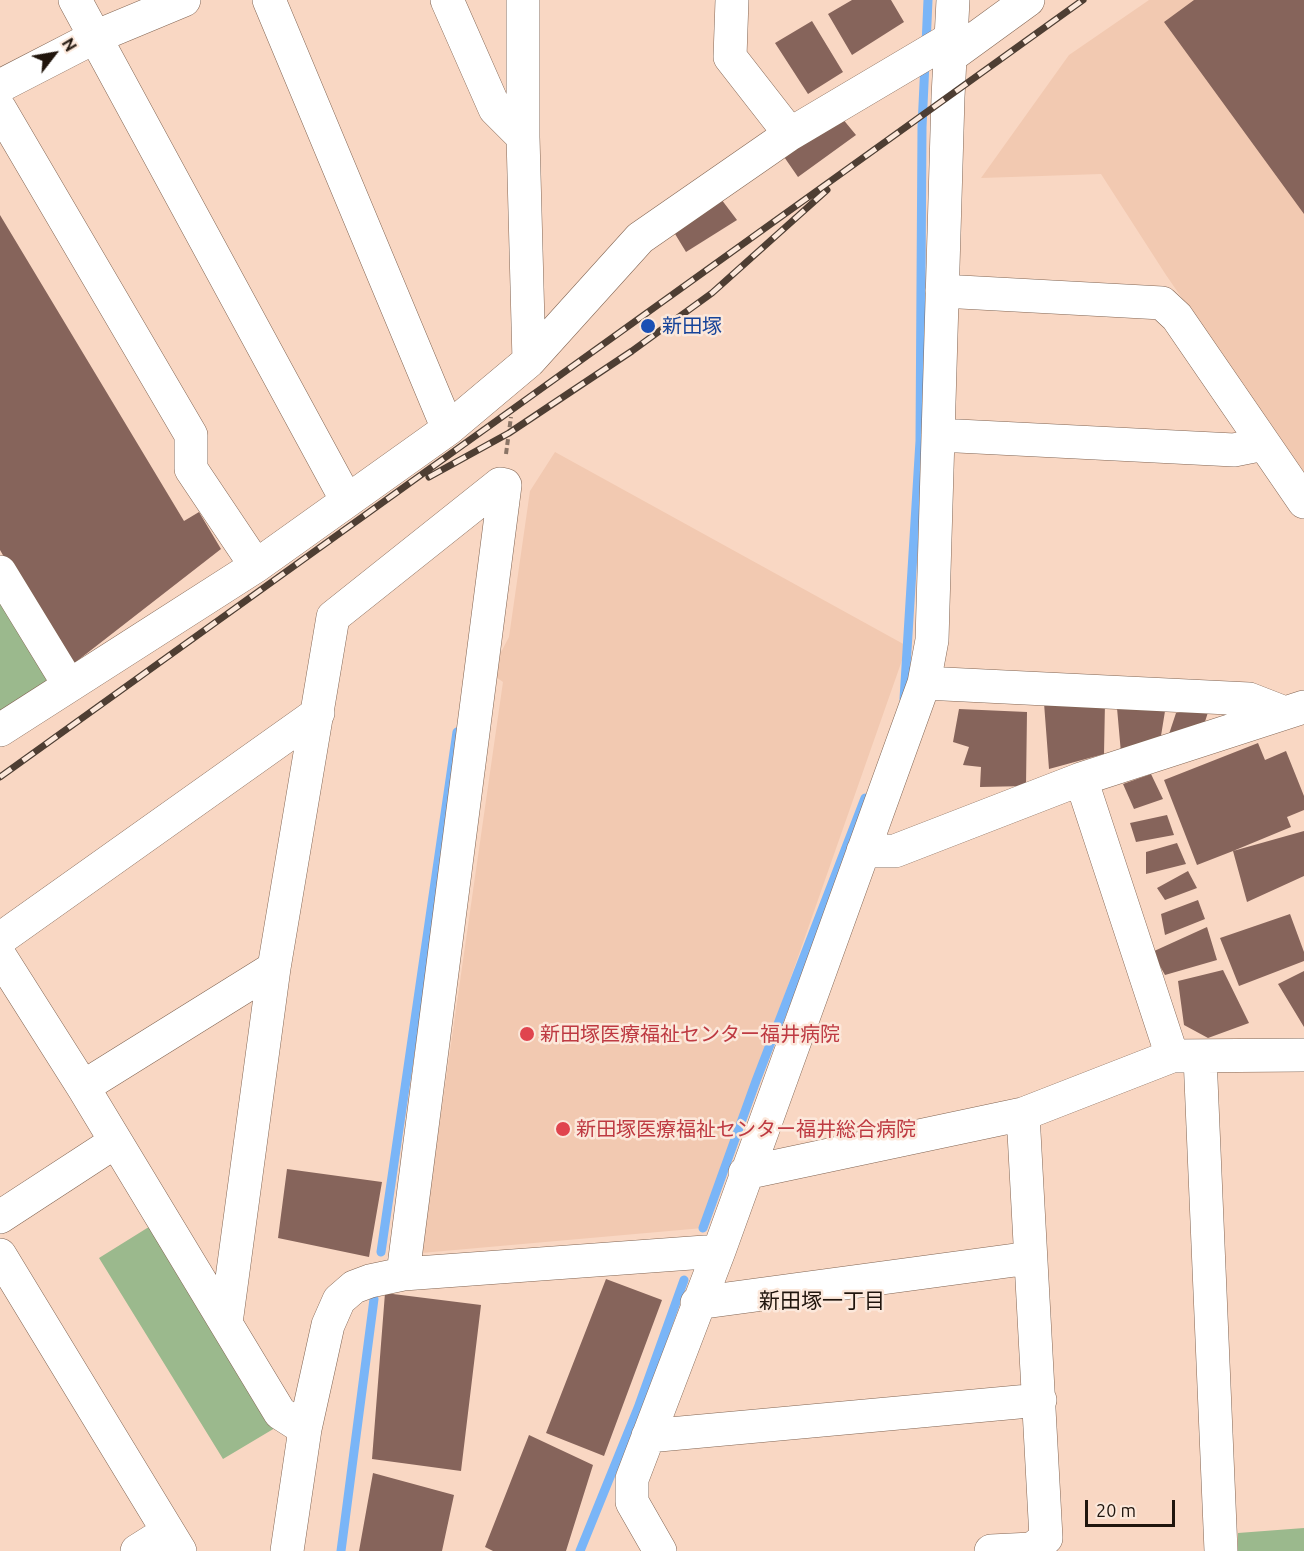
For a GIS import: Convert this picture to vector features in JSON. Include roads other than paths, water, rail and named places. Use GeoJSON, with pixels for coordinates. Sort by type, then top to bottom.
{"type":"FeatureCollection","features":[{"type":"Feature","properties":{"kind":"street"},"geometry":{"type":"LineString","coordinates":[[75,0],[346,501]]}},
{"type":"Feature","properties":{"kind":"street"},"geometry":{"type":"LineString","coordinates":[[0,86],[95,37],[184,0]]}},
{"type":"Feature","properties":{"kind":"street"},"geometry":{"type":"LineString","coordinates":[[269,0],[448,429]]}},
{"type":"Feature","properties":{"kind":"street"},"geometry":{"type":"LineString","coordinates":[[447,0],[495,109],[523,137]]}},
{"type":"Feature","properties":{"kind":"street"},"geometry":{"type":"LineString","coordinates":[[523,0],[523,137],[528,361]]}},
{"type":"Feature","properties":{"kind":"street"},"geometry":{"type":"LineString","coordinates":[[732,0],[730,57],[790,134]]}},
{"type":"Feature","properties":{"kind":"street"},"geometry":{"type":"LineString","coordinates":[[660,1551],[632,1502],[632,1479],[697,1303],[719,1251],[745,1173],[924,683],[932,640],[942,291],[941,48],[953,0]]}},
{"type":"Feature","properties":{"kind":"street"},"geometry":{"type":"LineString","coordinates":[[0,730],[256,566],[448,429],[528,361],[640,238],[790,134],[1028,0]]}},
{"type":"Feature","properties":{"kind":"street"},"geometry":{"type":"LineString","coordinates":[[0,109],[191,435],[191,469],[256,566]]}},
{"type":"Feature","properties":{"kind":"street"},"geometry":{"type":"LineString","coordinates":[[942,291],[1162,303],[1177,317],[1304,502]]}},
{"type":"Feature","properties":{"kind":"street"},"geometry":{"type":"LineString","coordinates":[[938,435],[1234,450],[1264,444]]}},
{"type":"Feature","properties":{"kind":"street"},"geometry":{"type":"LineString","coordinates":[[226,1323],[274,968],[333,617],[500,484],[505,485],[403,1274]]}},
{"type":"Feature","properties":{"kind":"street"},"geometry":{"type":"LineString","coordinates":[[0,572],[69,685]]}},
{"type":"Feature","properties":{"kind":"street"},"geometry":{"type":"LineString","coordinates":[[924,683],[1249,699],[1294,710]]}},
{"type":"Feature","properties":{"kind":"street"},"geometry":{"type":"LineString","coordinates":[[863,851],[895,851],[1081,779],[1294,710]]}},
{"type":"Feature","properties":{"kind":"street"},"geometry":{"type":"LineString","coordinates":[[0,939],[318,713]]}},
{"type":"Feature","properties":{"kind":"street"},"geometry":{"type":"LineString","coordinates":[[1081,779],[1186,1056],[1221,1551]]}},
{"type":"Feature","properties":{"kind":"street"},"geometry":{"type":"LineString","coordinates":[[0,956],[83,1087],[280,1413],[304,1429]]}},
{"type":"Feature","properties":{"kind":"street"},"geometry":{"type":"LineString","coordinates":[[83,1087],[274,968]]}},
{"type":"Feature","properties":{"kind":"street"},"geometry":{"type":"LineString","coordinates":[[745,1173],[1023,1114],[1186,1056],[1304,1055]]}},
{"type":"Feature","properties":{"kind":"street"},"geometry":{"type":"LineString","coordinates":[[991,1551],[1032,1549],[1046,1538],[1023,1114]]}},
{"type":"Feature","properties":{"kind":"street"},"geometry":{"type":"LineString","coordinates":[[0,1217],[115,1142]]}},
{"type":"Feature","properties":{"kind":"street"},"geometry":{"type":"LineString","coordinates":[[287,1551],[304,1429],[328,1325],[339,1300],[354,1287],[403,1274],[719,1251]]}},
{"type":"Feature","properties":{"kind":"street"},"geometry":{"type":"LineString","coordinates":[[0,1255],[174,1541],[137,1551]]}},
{"type":"Feature","properties":{"kind":"street"},"geometry":{"type":"LineString","coordinates":[[697,1303],[1030,1258]]}},
{"type":"Feature","properties":{"kind":"street"},"geometry":{"type":"LineString","coordinates":[[648,1436],[1040,1400]]}},
{"type":"Feature","properties":{"kind":"waterway"},"geometry":{"type":"LineString","coordinates":[[926,45],[928,0]]}},
{"type":"Feature","properties":{"kind":"waterway"},"geometry":{"type":"LineString","coordinates":[[904,699],[920,441],[922,127],[925,62]]}},
{"type":"Feature","properties":{"kind":"waterway"},"geometry":{"type":"LineString","coordinates":[[381,1252],[457,732]]}},
{"type":"Feature","properties":{"kind":"waterway"},"geometry":{"type":"LineString","coordinates":[[703,1228],[756,1081],[865,798]]}},
{"type":"Feature","properties":{"kind":"waterway"},"geometry":{"type":"LineString","coordinates":[[580,1551],[638,1408],[684,1280]]}},
{"type":"Feature","properties":{"kind":"waterway"},"geometry":{"type":"LineString","coordinates":[[341,1551],[374,1299]]}},
{"type":"Feature","properties":{"kind":"railway"},"geometry":{"type":"LineString","coordinates":[[0,777],[1083,0]]}},
{"type":"Feature","properties":{"kind":"railway"},"geometry":{"type":"LineString","coordinates":[[429,477],[509,433],[632,351],[712,293],[827,190]]}},
{"type":"Feature","properties":{"kind":"place","name":"新田塚"},"geometry":{"type":"Point","coordinates":[648,326]}},
{"type":"Feature","properties":{"kind":"place","name":"新田塚医療福祉センター福井病院"},"geometry":{"type":"Point","coordinates":[527,1034]}},
{"type":"Feature","properties":{"kind":"place","name":"新田塚医療福祉センター福井総合病院"},"geometry":{"type":"Point","coordinates":[563,1129]}},
{"type":"Feature","properties":{"kind":"district","name":"新田塚一丁目"},"geometry":{"type":"Point","coordinates":[822,1301]}}]}
